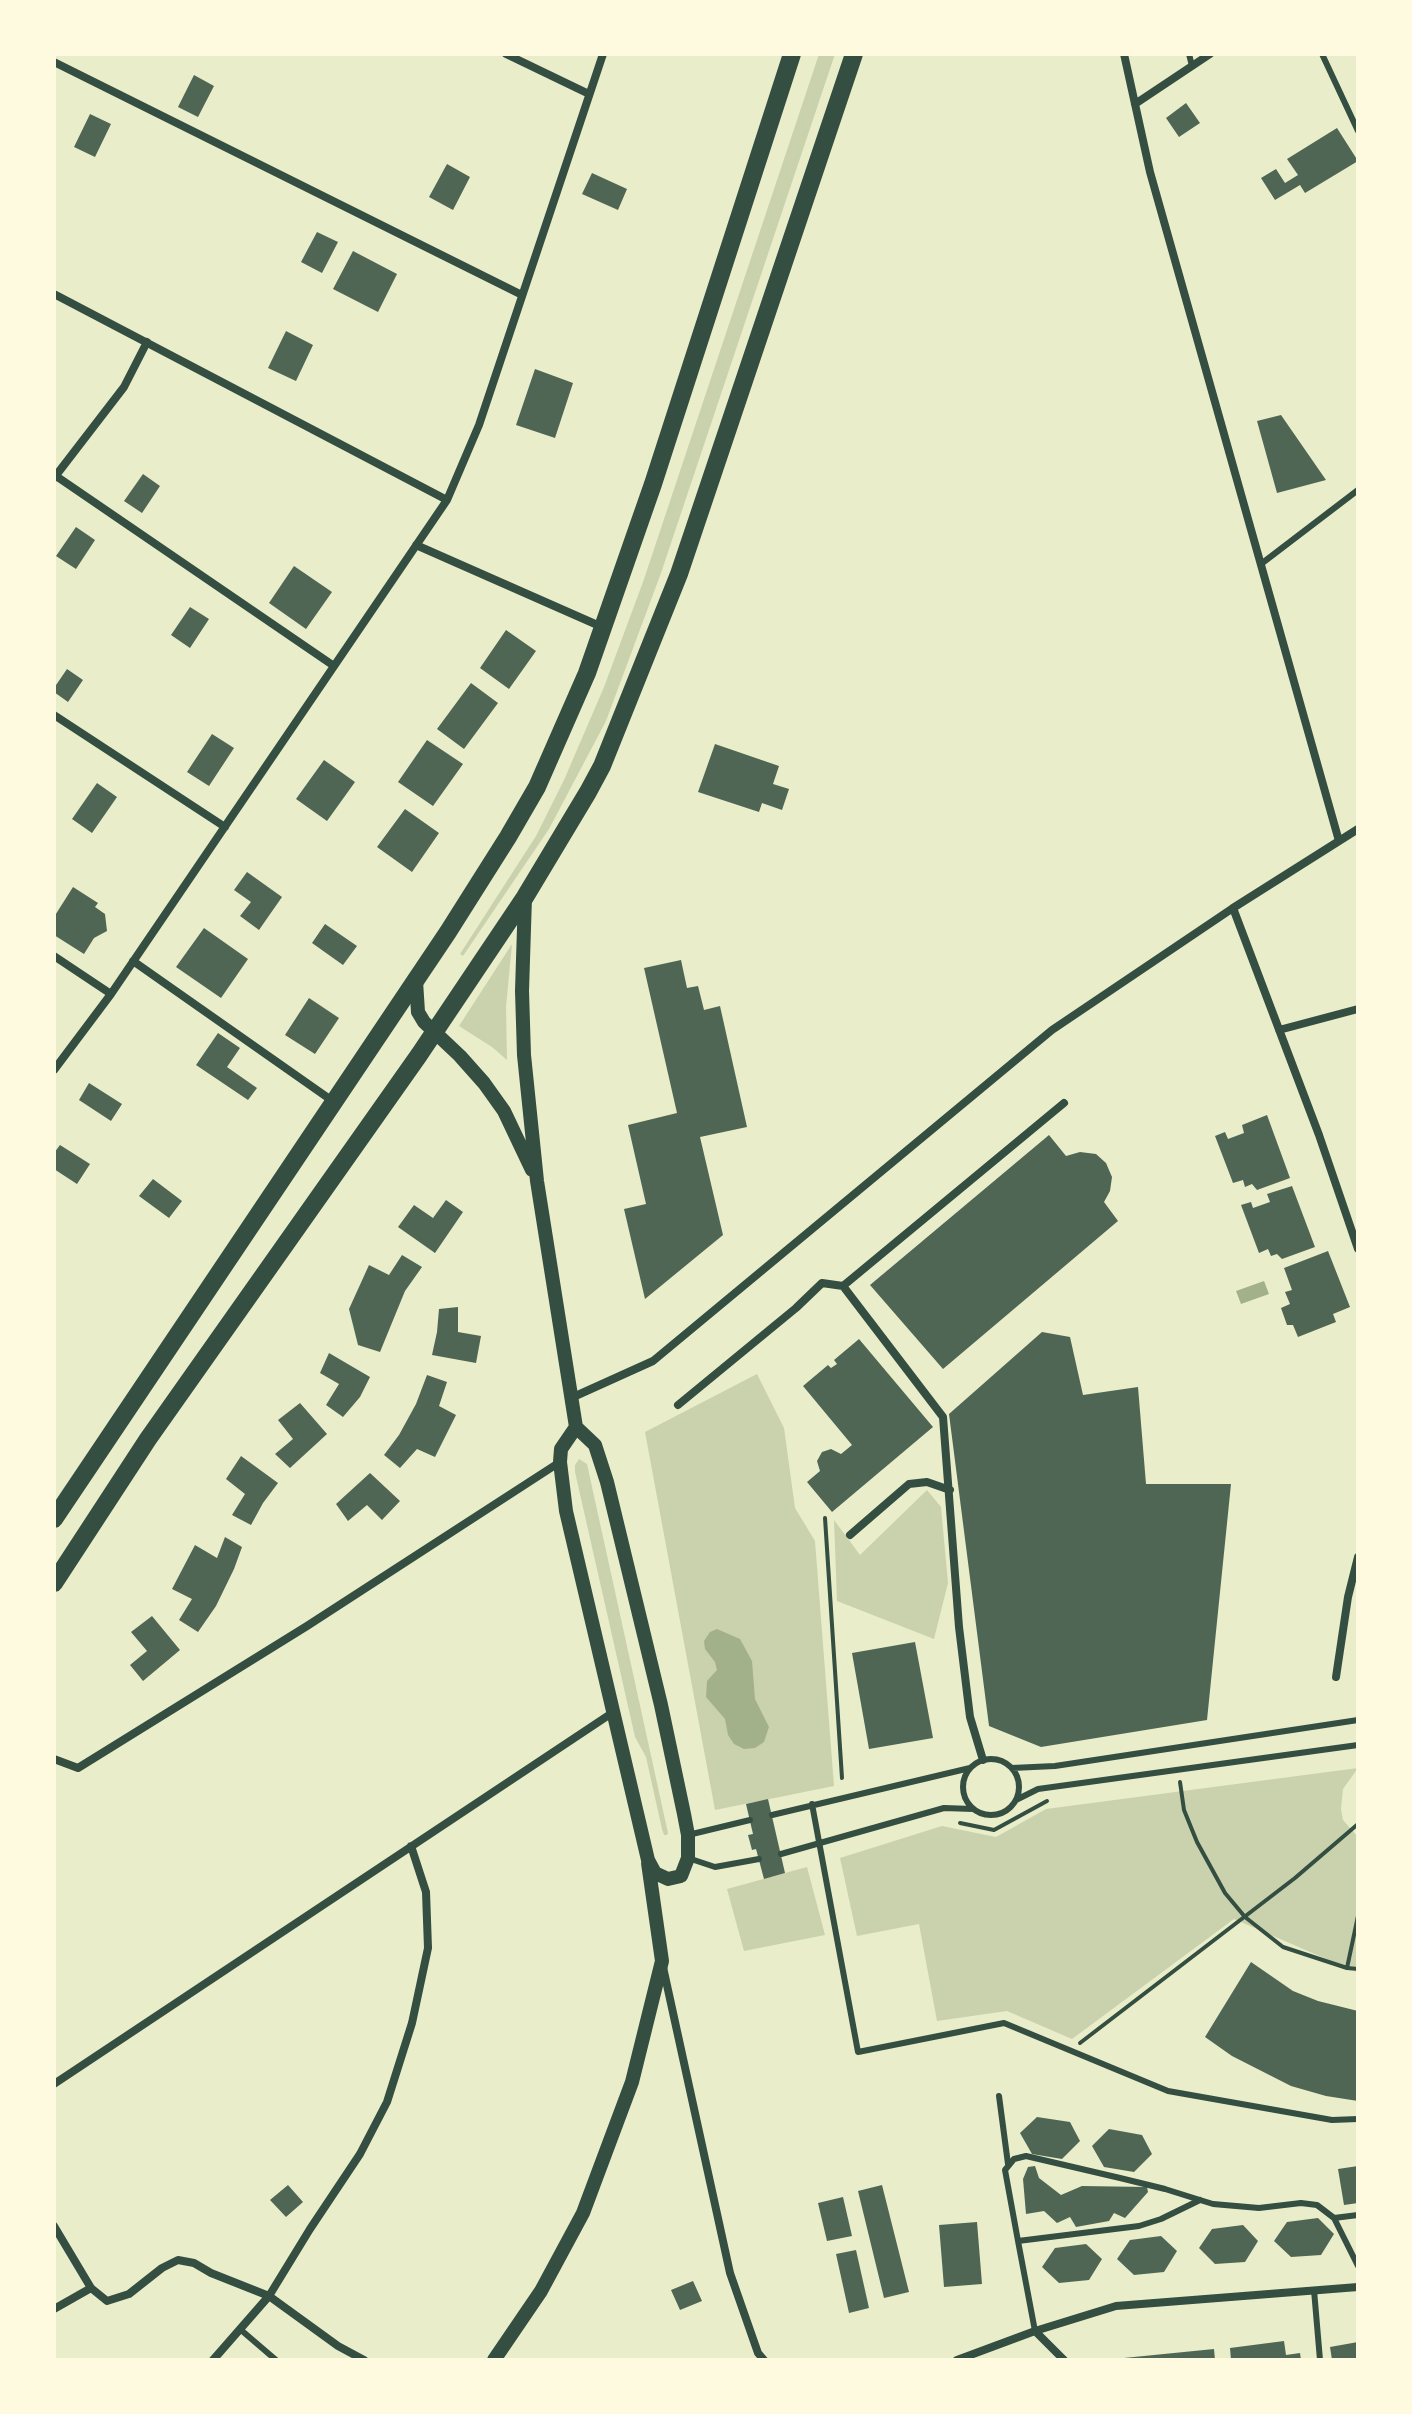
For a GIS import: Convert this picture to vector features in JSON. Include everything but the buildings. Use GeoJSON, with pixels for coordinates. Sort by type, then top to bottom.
{"type":"FeatureCollection","features":[{"type":"Feature","properties":{"kind":"main road"},"geometry":{"type":"LineString","coordinates":[[54,1519],[416,981],[537,787],[581,688],[653,484],[792,54]]}},
{"type":"Feature","properties":{"kind":"main road"},"geometry":{"type":"LineString","coordinates":[[54,1583],[148,1439],[435,1032],[575,818],[602,766],[664,614],[854,54]]}},
{"type":"Feature","properties":{"kind":"street"},"geometry":{"type":"LineString","coordinates":[[506,54],[589,94]]}},
{"type":"Feature","properties":{"kind":"street"},"geometry":{"type":"LineString","coordinates":[[54,1070],[111,994],[447,500],[479,425],[603,54]]}},
{"type":"Feature","properties":{"kind":"street"},"geometry":{"type":"LineString","coordinates":[[1124,54],[1150,172],[1339,841]]}},
{"type":"Feature","properties":{"kind":"street"},"geometry":{"type":"LineString","coordinates":[[1135,104],[1210,54]]}},
{"type":"Feature","properties":{"kind":"street"},"geometry":{"type":"LineString","coordinates":[[54,62],[522,295]]}},
{"type":"Feature","properties":{"kind":"street"},"geometry":{"type":"LineString","coordinates":[[54,294],[447,500]]}},
{"type":"Feature","properties":{"kind":"street"},"geometry":{"type":"LineString","coordinates":[[147,342],[124,387],[55,477],[334,666]]}},
{"type":"Feature","properties":{"kind":"street"},"geometry":{"type":"LineString","coordinates":[[416,545],[603,627]]}},
{"type":"Feature","properties":{"kind":"street"},"geometry":{"type":"LineString","coordinates":[[54,715],[225,827]]}},
{"type":"Feature","properties":{"kind":"street"},"geometry":{"type":"LineString","coordinates":[[571,1398],[653,1361],[1052,1030],[1233,908],[1358,829]]}},
{"type":"Feature","properties":{"kind":"street"},"geometry":{"type":"LineString","coordinates":[[525,897],[522,991],[524,1055],[537,1181],[576,1427],[595,1445],[607,1482],[661,1705],[688,1835],[688,1858],[681,1876],[668,1879],[655,1873],[648,1860]]}},
{"type":"Feature","properties":{"kind":"street"},"geometry":{"type":"LineString","coordinates":[[1233,908],[1319,1135],[1358,1249]]}},
{"type":"Feature","properties":{"kind":"street"},"geometry":{"type":"LineString","coordinates":[[54,956],[111,994]]}},
{"type":"Feature","properties":{"kind":"street"},"geometry":{"type":"LineString","coordinates":[[133,961],[335,1102]]}},
{"type":"Feature","properties":{"kind":"street"},"geometry":{"type":"LineString","coordinates":[[416,981],[418,1012],[484,1083],[504,1111],[537,1181]]}},
{"type":"Feature","properties":{"kind":"street"},"geometry":{"type":"LineString","coordinates":[[1279,1030],[1358,1009]]}},
{"type":"Feature","properties":{"kind":"street"},"geometry":{"type":"LineString","coordinates":[[843,1286],[1064,1103]]}},
{"type":"Feature","properties":{"kind":"street"},"geometry":{"type":"LineString","coordinates":[[678,1405],[822,1283],[843,1286],[943,1417],[959,1627],[970,1717],[983,1760]]}},
{"type":"Feature","properties":{"kind":"street"},"geometry":{"type":"LineString","coordinates":[[576,1427],[561,1449],[566,1511],[648,1860],[662,1961],[730,2273],[758,2353],[764,2360]]}},
{"type":"Feature","properties":{"kind":"street"},"geometry":{"type":"LineString","coordinates":[[54,1759],[78,1768],[307,1626],[560,1462]]}},
{"type":"Feature","properties":{"kind":"street"},"geometry":{"type":"LineString","coordinates":[[850,1535],[909,1484],[927,1482],[950,1490]]}},
{"type":"Feature","properties":{"kind":"street"},"geometry":{"type":"LineString","coordinates":[[1336,1677],[1348,1597],[1358,1557]]}},
{"type":"Feature","properties":{"kind":"street"},"geometry":{"type":"LineString","coordinates":[[54,2084],[612,1713]]}},
{"type":"Feature","properties":{"kind":"street"},"geometry":{"type":"LineString","coordinates":[[213,2360],[269,2296],[360,2154],[387,2102],[412,2023],[428,1948],[426,1892],[411,1846]]}},
{"type":"Feature","properties":{"kind":"street"},"geometry":{"type":"LineString","coordinates":[[494,2360],[541,2291],[583,2213],[632,2082],[662,1961]]}},
{"type":"Feature","properties":{"kind":"street"},"geometry":{"type":"LineString","coordinates":[[54,2226],[91,2288],[107,2301],[129,2294],[162,2268],[178,2260],[194,2263],[269,2296],[338,2346],[364,2360]]}},
{"type":"Feature","properties":{"kind":"street"},"geometry":{"type":"LineString","coordinates":[[957,2360],[1116,2306],[1358,2287]]}},
{"type":"Feature","properties":{"kind":"street"},"geometry":{"type":"LineString","coordinates":[[54,2309],[91,2288]]}},
{"type":"Feature","properties":{"kind":"street"},"geometry":{"type":"LineString","coordinates":[[1035,2331],[1064,2360]]}},
{"type":"Feature","properties":{"kind":"lane"},"geometry":{"type":"LineString","coordinates":[[1189,54],[1192,66]]}},
{"type":"Feature","properties":{"kind":"lane"},"geometry":{"type":"LineString","coordinates":[[1322,54],[1358,131]]}},
{"type":"Feature","properties":{"kind":"lane"},"geometry":{"type":"LineString","coordinates":[[1261,564],[1358,490]]}},
{"type":"Feature","properties":{"kind":"lane"},"geometry":{"type":"LineString","coordinates":[[772,1815],[970,1768],[983,1760],[997,1760],[1012,1768],[1055,1766],[1358,1720]]}},
{"type":"Feature","properties":{"kind":"lane"},"geometry":{"type":"LineString","coordinates":[[781,1854],[944,1808],[973,1809],[996,1815],[1038,1789],[1358,1745]]}},
{"type":"Feature","properties":{"kind":"lane"},"geometry":{"type":"LineString","coordinates":[[970,1768],[963,1789],[973,1809]]}},
{"type":"Feature","properties":{"kind":"lane"},"geometry":{"type":"LineString","coordinates":[[1012,1768],[1019,1784],[1016,1800]]}},
{"type":"Feature","properties":{"kind":"lane"},"geometry":{"type":"LineString","coordinates":[[812,1804],[858,2052],[1004,2023],[1168,2091],[1332,2120],[1358,2119]]}},
{"type":"Feature","properties":{"kind":"lane"},"geometry":{"type":"LineString","coordinates":[[688,1835],[750,1820]]}},
{"type":"Feature","properties":{"kind":"lane"},"geometry":{"type":"LineString","coordinates":[[688,1858],[715,1867],[759,1859]]}},
{"type":"Feature","properties":{"kind":"lane"},"geometry":{"type":"LineString","coordinates":[[999,2096],[1008,2164]]}},
{"type":"Feature","properties":{"kind":"lane"},"geometry":{"type":"LineString","coordinates":[[1035,2331],[1005,2170],[1014,2159],[1026,2156],[1236,2207],[1309,2203],[1324,2209],[1334,2218],[1358,2266]]}},
{"type":"Feature","properties":{"kind":"lane"},"geometry":{"type":"LineString","coordinates":[[1018,2241],[1139,2226],[1200,2200]]}},
{"type":"Feature","properties":{"kind":"lane"},"geometry":{"type":"LineString","coordinates":[[1334,2218],[1358,2215]]}},
{"type":"Feature","properties":{"kind":"lane"},"geometry":{"type":"LineString","coordinates":[[1314,2290],[1320,2360]]}},
{"type":"Feature","properties":{"kind":"lane"},"geometry":{"type":"LineString","coordinates":[[241,2330],[276,2360]]}},
{"type":"Feature","properties":{"kind":"path"},"geometry":{"type":"LineString","coordinates":[[825,1518],[842,1778]]}},
{"type":"Feature","properties":{"kind":"path"},"geometry":{"type":"LineString","coordinates":[[1180,1782],[1184,1810],[1197,1842],[1225,1893],[1245,1917],[1283,1947],[1358,1969]]}},
{"type":"Feature","properties":{"kind":"path"},"geometry":{"type":"LineString","coordinates":[[959,1823],[994,1830],[1048,1800]]}},
{"type":"Feature","properties":{"kind":"path"},"geometry":{"type":"LineString","coordinates":[[1071,2050],[1245,1917],[1358,1824]]}},
{"type":"Feature","properties":{"kind":"path"},"geometry":{"type":"LineString","coordinates":[[1347,1968],[1358,1916]]}},
{"type":"Feature","properties":{"kind":"shaded area"},"geometry":{"type":"Polygon","coordinates":[[[819,54],[835,54],[661,573],[606,721],[549,829],[463,956],[460,954],[536,836],[604,687],[643,582],[819,54]]]}},
{"type":"Feature","properties":{"kind":"shaded area"},"geometry":{"type":"Polygon","coordinates":[[[512,944],[506,1007],[507,1060],[459,1026],[512,944]]]}},
{"type":"Feature","properties":{"kind":"shaded area"},"geometry":{"type":"Polygon","coordinates":[[[1264,1281],[1269,1294],[1241,1304],[1236,1291],[1264,1281]]]}},
{"type":"Feature","properties":{"kind":"shaded area"},"geometry":{"type":"Polygon","coordinates":[[[757,1374],[784,1428],[795,1508],[815,1541],[834,1786],[715,1810],[645,1432],[757,1374]]]}},
{"type":"Feature","properties":{"kind":"shaded area"},"geometry":{"type":"Polygon","coordinates":[[[579,1459],[587,1464],[667,1835],[662,1829],[646,1757],[635,1737],[575,1472],[579,1459]]]}},
{"type":"Feature","properties":{"kind":"shaded area"},"geometry":{"type":"Polygon","coordinates":[[[927,1490],[941,1507],[948,1583],[934,1639],[837,1601],[834,1520],[860,1555],[927,1490]]]}},
{"type":"Feature","properties":{"kind":"shaded area"},"geometry":{"type":"Polygon","coordinates":[[[717,1629],[740,1639],[752,1661],[755,1699],[769,1727],[764,1742],[755,1748],[744,1749],[734,1744],[728,1735],[725,1719],[706,1697],[707,1681],[717,1670],[704,1641],[710,1632],[717,1629]]]}},
{"type":"Feature","properties":{"kind":"shaded area"},"geometry":{"type":"Polygon","coordinates":[[[1358,1768],[1343,1789],[1341,1809],[1343,1820],[1358,1837],[1358,1967],[1347,1968],[1234,1919],[1072,2039],[1007,2011],[937,2021],[919,1924],[857,1936],[840,1858],[942,1826],[996,1837],[1046,1809],[1358,1768]]]}},
{"type":"Feature","properties":{"kind":"shaded area"},"geometry":{"type":"Polygon","coordinates":[[[807,1867],[825,1935],[744,1951],[727,1889],[807,1867]]]}}]}
